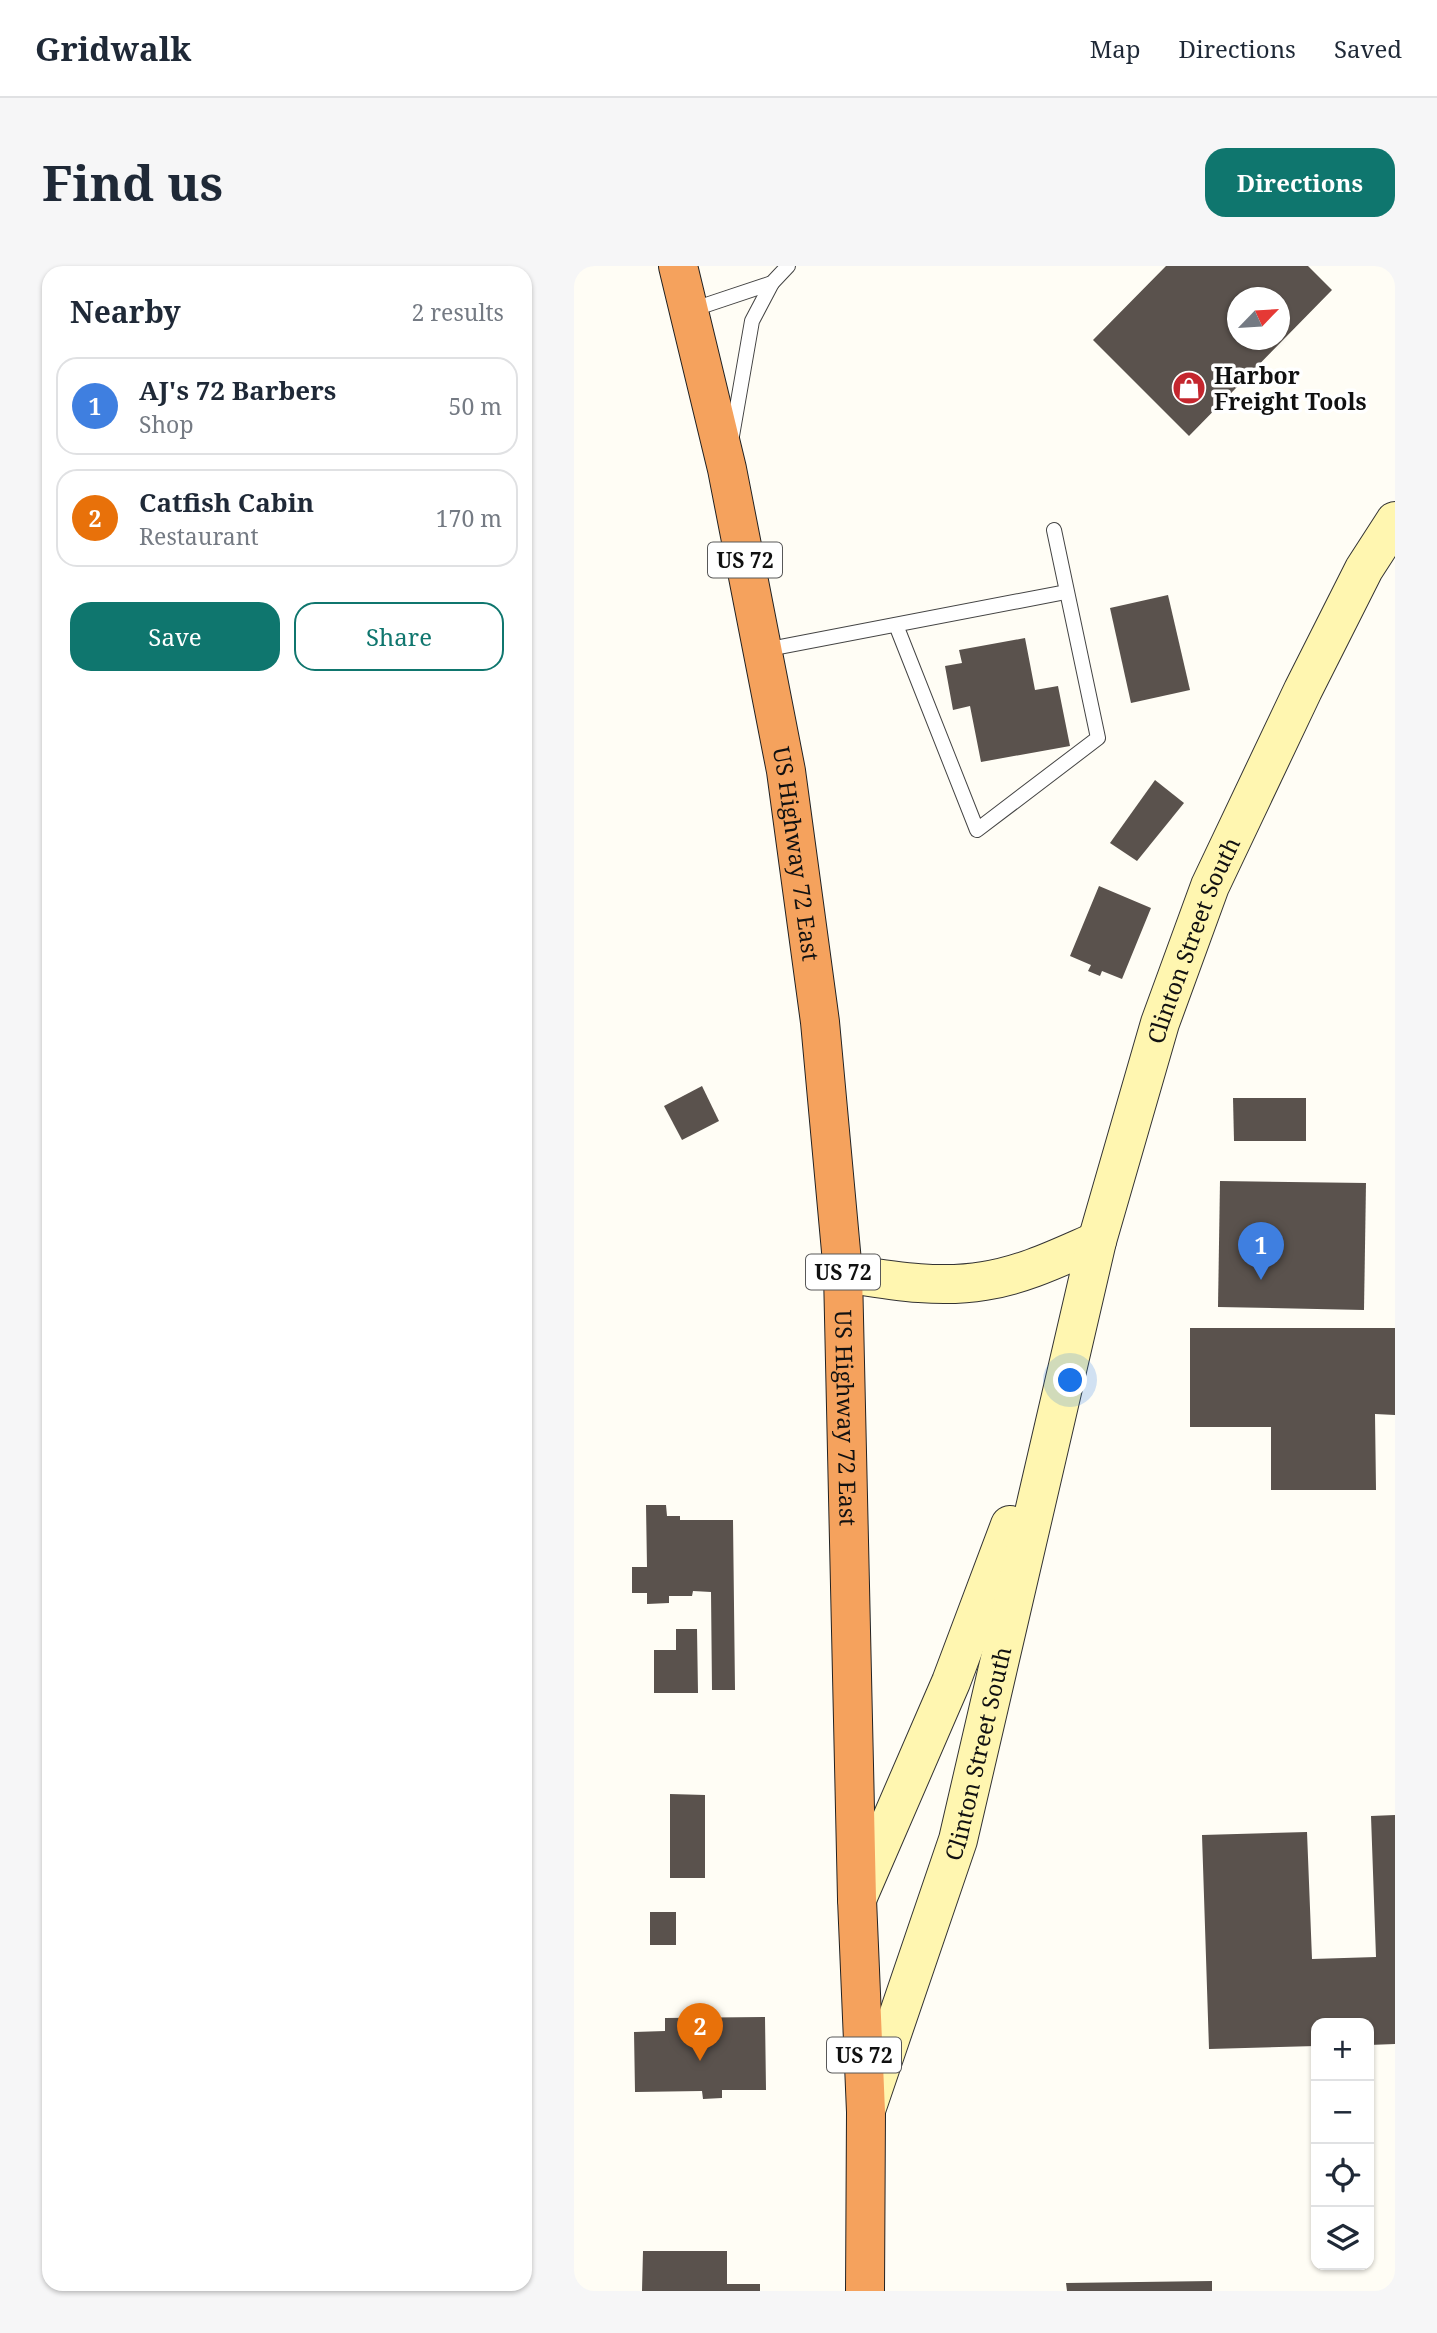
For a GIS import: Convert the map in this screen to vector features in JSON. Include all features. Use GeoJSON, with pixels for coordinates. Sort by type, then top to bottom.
{"type":"FeatureCollection","features":[{"type":"Feature","properties":{"kind":"highway","name":"US Highway 72 East"},"geometry":{"type":"LineString","coordinates":[[678,266],[727,469],[786,771],[820,1022],[843,1273],[857,1899],[866,2112],[865,2291]]}},
{"type":"Feature","properties":{"kind":"street","name":"Clinton Street South"},"geometry":{"type":"LineString","coordinates":[[866,2112],[958,1840],[1097,1241],[1160,1023],[1210,886],[1364,569],[1395,521]]}},
{"type":"Feature","properties":{"kind":"street"},"geometry":{"type":"LineString","coordinates":[[843,1273],[899,1282],[948,1284],[985,1281],[1035,1268],[1097,1241]]}},
{"type":"Feature","properties":{"kind":"street","name":"Clinton Street South"},"geometry":{"type":"LineString","coordinates":[[857,1899],[951,1682],[1063,1385]]}},
{"type":"Feature","properties":{"kind":"lane"},"geometry":{"type":"LineString","coordinates":[[727,469],[752,321],[772,283],[788,266]]}},
{"type":"Feature","properties":{"kind":"lane"},"geometry":{"type":"LineString","coordinates":[[690,310],[772,283]]}},
{"type":"Feature","properties":{"kind":"lane"},"geometry":{"type":"LineString","coordinates":[[896,625],[977,830],[1098,738],[1054,530]]}},
{"type":"Feature","properties":{"kind":"lane"},"geometry":{"type":"LineString","coordinates":[[763,650],[1066,592]]}},
{"type":"Feature","properties":{"kind":"building","name":"Harbor Freight Tools"},"geometry":{"type":"Polygon","coordinates":[[[1166,266],[1308,266],[1332,290],[1290,333],[1290,287],[1227,287],[1227,350],[1273,350],[1189,436],[1093,340],[1166,266]]]}},
{"type":"Feature","properties":{"kind":"building"},"geometry":{"type":"Polygon","coordinates":[[[1168,595],[1190,690],[1131,703],[1110,608],[1168,595]]]}},
{"type":"Feature","properties":{"kind":"building"},"geometry":{"type":"Polygon","coordinates":[[[1025,638],[1035,690],[1058,686],[1070,746],[981,762],[970,706],[953,710],[945,666],[962,663],[959,650],[1025,638]]]}},
{"type":"Feature","properties":{"kind":"building"},"geometry":{"type":"Polygon","coordinates":[[[1155,780],[1184,803],[1137,861],[1110,843],[1155,780]]]}},
{"type":"Feature","properties":{"kind":"building"},"geometry":{"type":"Polygon","coordinates":[[[1099,886],[1151,908],[1122,979],[1102,971],[1100,976],[1088,971],[1091,965],[1070,956],[1099,886]]]}},
{"type":"Feature","properties":{"kind":"building"},"geometry":{"type":"Polygon","coordinates":[[[702,1086],[719,1121],[682,1140],[664,1106],[702,1086]]]}},
{"type":"Feature","properties":{"kind":"building"},"geometry":{"type":"Polygon","coordinates":[[[1233,1098],[1306,1098],[1306,1141],[1234,1141],[1233,1098]]]}},
{"type":"Feature","properties":{"kind":"building"},"geometry":{"type":"Polygon","coordinates":[[[1220,1181],[1366,1183],[1364,1310],[1218,1307],[1220,1181]]]}},
{"type":"Feature","properties":{"kind":"building"},"geometry":{"type":"Polygon","coordinates":[[[1190,1328],[1395,1328],[1395,1415],[1375,1414],[1376,1490],[1271,1490],[1271,1427],[1190,1427],[1190,1328]]]}},
{"type":"Feature","properties":{"kind":"building"},"geometry":{"type":"Polygon","coordinates":[[[646,1505],[666,1505],[667,1516],[680,1516],[680,1520],[733,1520],[735,1690],[712,1690],[711,1592],[693,1591],[692,1596],[669,1596],[669,1603],[647,1604],[647,1593],[632,1593],[632,1567],[647,1567],[646,1505]]]}},
{"type":"Feature","properties":{"kind":"building"},"geometry":{"type":"Polygon","coordinates":[[[676,1629],[697,1629],[698,1693],[654,1693],[654,1650],[676,1650],[676,1629]]]}},
{"type":"Feature","properties":{"kind":"building"},"geometry":{"type":"Polygon","coordinates":[[[670,1794],[705,1795],[705,1878],[670,1878],[670,1794]]]}},
{"type":"Feature","properties":{"kind":"building"},"geometry":{"type":"Polygon","coordinates":[[[1395,1815],[1395,2044],[1374,2045],[1374,2018],[1311,2018],[1311,2046],[1209,2049],[1202,1835],[1307,1832],[1312,1959],[1376,1957],[1371,1816],[1395,1815]]]}},
{"type":"Feature","properties":{"kind":"building"},"geometry":{"type":"Polygon","coordinates":[[[650,1912],[676,1912],[676,1945],[650,1945],[650,1912]]]}},
{"type":"Feature","properties":{"kind":"building"},"geometry":{"type":"Polygon","coordinates":[[[765,2017],[766,2090],[722,2090],[722,2098],[703,2099],[702,2091],[635,2092],[634,2032],[665,2031],[665,2018],[765,2017]]]}},
{"type":"Feature","properties":{"kind":"building"},"geometry":{"type":"Polygon","coordinates":[[[643,2251],[727,2251],[727,2284],[760,2284],[760,2291],[642,2291],[643,2251]]]}},
{"type":"Feature","properties":{"kind":"building"},"geometry":{"type":"Polygon","coordinates":[[[1212,2281],[1212,2291],[1067,2291],[1066,2283],[1212,2281]]]}},
{"type":"Feature","properties":{"kind":"place","name":"Harbor Freight Tools"},"geometry":{"type":"Point","coordinates":[1189,388]}},
{"type":"Feature","properties":{"kind":"place","name":"AJ's 72 Barbers"},"geometry":{"type":"Point","coordinates":[1261,1280]}},
{"type":"Feature","properties":{"kind":"place","name":"Catfish Cabin"},"geometry":{"type":"Point","coordinates":[700,2061]}}]}
